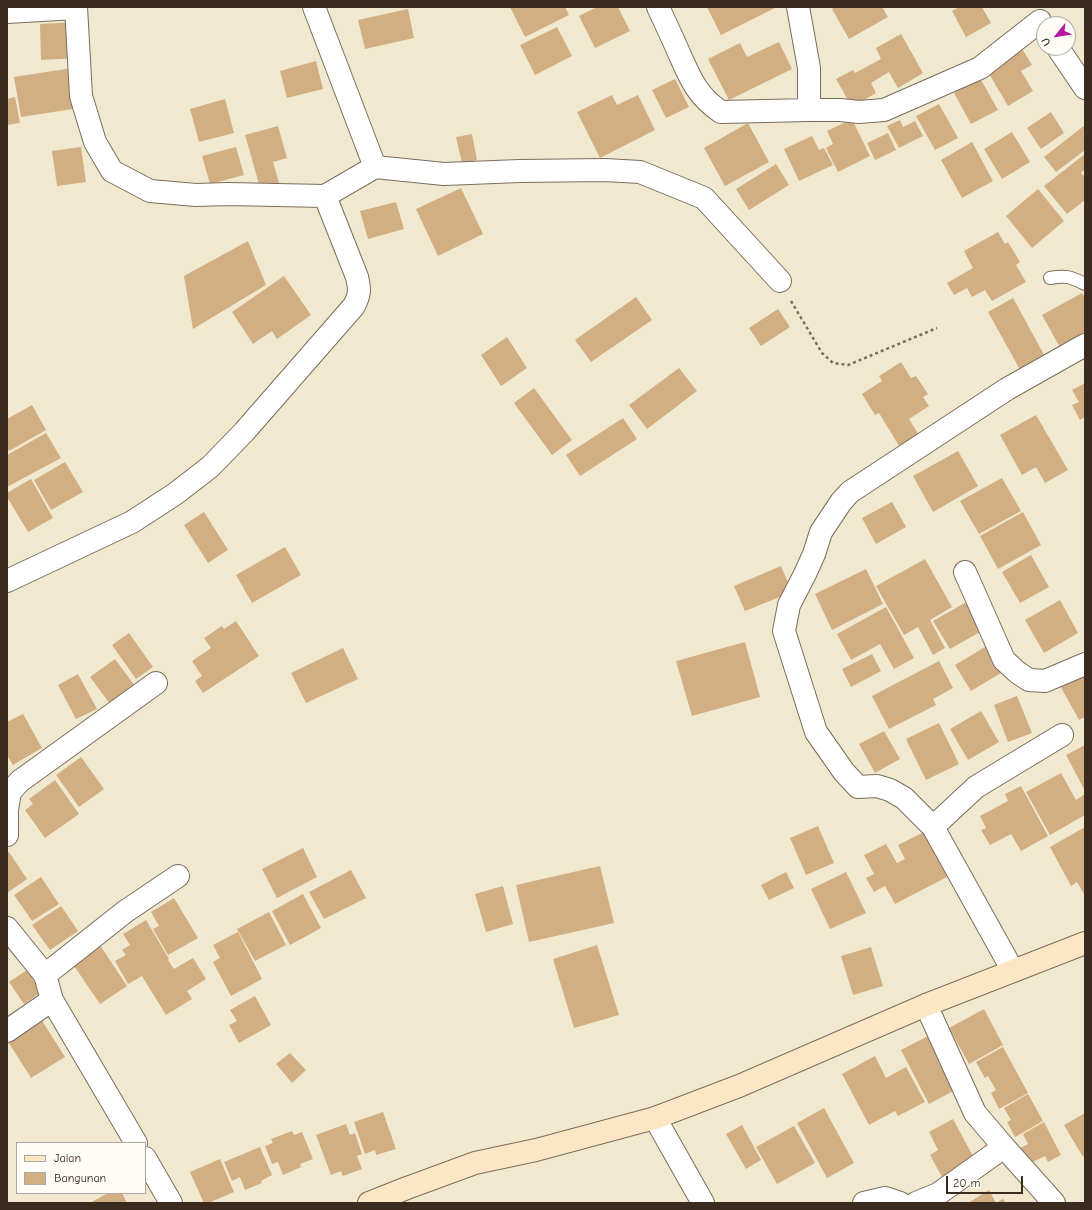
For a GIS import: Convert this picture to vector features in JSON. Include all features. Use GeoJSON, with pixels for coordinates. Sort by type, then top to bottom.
{"type":"FeatureCollection","features":[{"type":"Feature","properties":{"kind":"street"},"geometry":{"type":"LineString","coordinates":[[314,7],[375,167]]}},
{"type":"Feature","properties":{"kind":"street"},"geometry":{"type":"LineString","coordinates":[[658,7],[693,83],[702,97],[710,105],[721,112],[809,110],[841,110],[859,112],[884,110],[980,68],[1036,21]]}},
{"type":"Feature","properties":{"kind":"street"},"geometry":{"type":"LineString","coordinates":[[798,7],[809,68],[809,110]]}},
{"type":"Feature","properties":{"kind":"street"},"geometry":{"type":"LineString","coordinates":[[7,12],[76,8],[82,96],[95,142],[112,171],[150,190],[196,195],[228,194],[325,196],[375,167],[444,174],[605,170],[640,172],[704,198],[780,281]]}},
{"type":"Feature","properties":{"kind":"street"},"geometry":{"type":"LineString","coordinates":[[1063,56],[1085,88]]}},
{"type":"Feature","properties":{"kind":"street"},"geometry":{"type":"LineString","coordinates":[[7,581],[132,522],[175,494],[210,467],[244,432],[354,306],[359,295],[357,277],[325,196]]}},
{"type":"Feature","properties":{"kind":"street"},"geometry":{"type":"LineString","coordinates":[[1013,971],[933,827],[904,798],[890,790],[877,786],[858,787],[844,772],[816,732],[784,631],[789,605],[814,554],[821,532],[841,502],[850,492],[1007,389],[1085,345]]}},
{"type":"Feature","properties":{"kind":"street"},"geometry":{"type":"LineString","coordinates":[[965,572],[1004,660],[1017,672],[1028,680],[1045,681],[1085,664]]}},
{"type":"Feature","properties":{"kind":"street"},"geometry":{"type":"LineString","coordinates":[[7,810],[10,792],[20,781],[156,683]]}},
{"type":"Feature","properties":{"kind":"street"},"geometry":{"type":"LineString","coordinates":[[933,827],[976,787],[1062,735]]}},
{"type":"Feature","properties":{"kind":"street"},"geometry":{"type":"LineString","coordinates":[[7,814],[7,835]]}},
{"type":"Feature","properties":{"kind":"street"},"geometry":{"type":"LineString","coordinates":[[45,975],[126,911],[178,876]]}},
{"type":"Feature","properties":{"kind":"street"},"geometry":{"type":"LineString","coordinates":[[7,928],[45,975],[52,1000],[135,1142]]}},
{"type":"Feature","properties":{"kind":"street"},"geometry":{"type":"LineString","coordinates":[[369,1203],[475,1163],[536,1150],[655,1118],[739,1086],[926,1005],[1085,943]]}},
{"type":"Feature","properties":{"kind":"street"},"geometry":{"type":"LineString","coordinates":[[7,1031],[52,1000]]}},
{"type":"Feature","properties":{"kind":"street"},"geometry":{"type":"LineString","coordinates":[[926,1005],[975,1113],[1054,1203]]}},
{"type":"Feature","properties":{"kind":"street"},"geometry":{"type":"LineString","coordinates":[[655,1118],[703,1203]]}},
{"type":"Feature","properties":{"kind":"street"},"geometry":{"type":"LineString","coordinates":[[916,1203],[938,1194],[1004,1147]]}},
{"type":"Feature","properties":{"kind":"street"},"geometry":{"type":"LineString","coordinates":[[146,1160],[171,1203]]}},
{"type":"Feature","properties":{"kind":"street"},"geometry":{"type":"LineString","coordinates":[[864,1203],[885,1198],[900,1203]]}},
{"type":"Feature","properties":{"kind":"lane"},"geometry":{"type":"LineString","coordinates":[[1050,278],[1062,276],[1072,277],[1085,284]]}},
{"type":"Feature","properties":{"kind":"path"},"geometry":{"type":"LineString","coordinates":[[780,281],[822,353],[833,363],[848,365],[937,328]]}},
{"type":"Feature","properties":{"kind":"building"},"geometry":{"type":"Polygon","coordinates":[[[510,7],[565,7],[569,15],[525,37],[510,7]]]}},
{"type":"Feature","properties":{"kind":"building"},"geometry":{"type":"Polygon","coordinates":[[[597,7],[618,7],[630,31],[595,48],[579,16],[597,7]]]}},
{"type":"Feature","properties":{"kind":"building"},"geometry":{"type":"Polygon","coordinates":[[[707,7],[777,7],[721,35],[707,7]]]}},
{"type":"Feature","properties":{"kind":"building"},"geometry":{"type":"Polygon","coordinates":[[[835,7],[882,7],[888,17],[849,39],[832,9],[835,7]]]}},
{"type":"Feature","properties":{"kind":"building"},"geometry":{"type":"Polygon","coordinates":[[[956,7],[982,7],[991,23],[966,37],[952,11],[957,8],[956,7]]]}},
{"type":"Feature","properties":{"kind":"building"},"geometry":{"type":"Polygon","coordinates":[[[408,9],[414,38],[365,49],[358,20],[408,9]]]}},
{"type":"Feature","properties":{"kind":"building"},"geometry":{"type":"Polygon","coordinates":[[[76,22],[78,58],[41,60],[40,24],[76,22]]]}},
{"type":"Feature","properties":{"kind":"building"},"geometry":{"type":"Polygon","coordinates":[[[557,27],[572,56],[535,75],[520,45],[557,27]]]}},
{"type":"Feature","properties":{"kind":"building"},"geometry":{"type":"Polygon","coordinates":[[[901,34],[923,73],[898,88],[889,72],[871,83],[876,93],[852,107],[836,79],[853,70],[855,73],[881,59],[876,48],[901,34]]]}},
{"type":"Feature","properties":{"kind":"building"},"geometry":{"type":"Polygon","coordinates":[[[779,42],[792,69],[729,100],[708,59],[740,43],[747,57],[779,42]]]}},
{"type":"Feature","properties":{"kind":"building"},"geometry":{"type":"Polygon","coordinates":[[[1021,47],[1032,65],[1021,71],[1033,91],[1008,106],[988,72],[1021,47]]]}},
{"type":"Feature","properties":{"kind":"building"},"geometry":{"type":"Polygon","coordinates":[[[316,61],[323,89],[287,98],[280,71],[316,61]]]}},
{"type":"Feature","properties":{"kind":"building"},"geometry":{"type":"Polygon","coordinates":[[[72,68],[79,108],[21,117],[14,77],[72,68]]]}},
{"type":"Feature","properties":{"kind":"building"},"geometry":{"type":"Polygon","coordinates":[[[980,78],[998,110],[971,124],[954,93],[980,78]]]}},
{"type":"Feature","properties":{"kind":"building"},"geometry":{"type":"Polygon","coordinates":[[[675,79],[689,107],[666,118],[652,90],[675,79]]]}},
{"type":"Feature","properties":{"kind":"building"},"geometry":{"type":"Polygon","coordinates":[[[612,95],[617,105],[638,95],[655,130],[600,158],[577,112],[612,95]]]}},
{"type":"Feature","properties":{"kind":"building"},"geometry":{"type":"Polygon","coordinates":[[[15,97],[20,123],[7,125],[7,99],[15,97]]]}},
{"type":"Feature","properties":{"kind":"building"},"geometry":{"type":"Polygon","coordinates":[[[225,99],[234,133],[199,142],[190,109],[225,99]]]}},
{"type":"Feature","properties":{"kind":"building"},"geometry":{"type":"Polygon","coordinates":[[[939,104],[958,138],[935,150],[916,116],[939,104]]]}},
{"type":"Feature","properties":{"kind":"building"},"geometry":{"type":"Polygon","coordinates":[[[1051,112],[1064,133],[1041,149],[1027,128],[1051,112]]]}},
{"type":"Feature","properties":{"kind":"building"},"geometry":{"type":"Polygon","coordinates":[[[852,119],[870,156],[838,172],[826,148],[833,144],[827,131],[852,119]]]}},
{"type":"Feature","properties":{"kind":"building"},"geometry":{"type":"Polygon","coordinates":[[[900,120],[903,127],[915,121],[923,136],[899,148],[887,126],[900,120]]]}},
{"type":"Feature","properties":{"kind":"building"},"geometry":{"type":"Polygon","coordinates":[[[748,123],[769,162],[725,186],[704,148],[748,123]]]}},
{"type":"Feature","properties":{"kind":"building"},"geometry":{"type":"Polygon","coordinates":[[[1085,125],[1085,150],[1056,172],[1044,157],[1085,125]]]}},
{"type":"Feature","properties":{"kind":"building"},"geometry":{"type":"Polygon","coordinates":[[[278,126],[287,158],[273,162],[280,186],[261,191],[245,135],[278,126]]]}},
{"type":"Feature","properties":{"kind":"building"},"geometry":{"type":"Polygon","coordinates":[[[1012,132],[1030,162],[1002,179],[984,149],[1012,132]]]}},
{"type":"Feature","properties":{"kind":"building"},"geometry":{"type":"Polygon","coordinates":[[[888,133],[896,150],[875,160],[867,143],[888,133]]]}},
{"type":"Feature","properties":{"kind":"building"},"geometry":{"type":"Polygon","coordinates":[[[472,134],[477,160],[462,163],[456,137],[472,134]]]}},
{"type":"Feature","properties":{"kind":"building"},"geometry":{"type":"Polygon","coordinates":[[[812,136],[819,150],[824,148],[833,165],[799,181],[784,149],[812,136]]]}},
{"type":"Feature","properties":{"kind":"building"},"geometry":{"type":"Polygon","coordinates":[[[972,142],[993,181],[962,198],[941,160],[972,142]]]}},
{"type":"Feature","properties":{"kind":"building"},"geometry":{"type":"Polygon","coordinates":[[[81,147],[86,182],[57,186],[52,151],[81,147]]]}},
{"type":"Feature","properties":{"kind":"building"},"geometry":{"type":"Polygon","coordinates":[[[236,147],[244,175],[210,184],[202,156],[236,147]]]}},
{"type":"Feature","properties":{"kind":"building"},"geometry":{"type":"Polygon","coordinates":[[[1085,154],[1085,169],[1081,173],[1085,177],[1085,200],[1067,214],[1044,186],[1085,154]]]}},
{"type":"Feature","properties":{"kind":"building"},"geometry":{"type":"Polygon","coordinates":[[[776,164],[789,185],[749,210],[736,189],[776,164]]]}},
{"type":"Feature","properties":{"kind":"building"},"geometry":{"type":"Polygon","coordinates":[[[461,188],[483,234],[438,256],[416,209],[461,188]]]}},
{"type":"Feature","properties":{"kind":"building"},"geometry":{"type":"Polygon","coordinates":[[[1038,189],[1064,221],[1032,248],[1006,216],[1038,189]]]}},
{"type":"Feature","properties":{"kind":"building"},"geometry":{"type":"Polygon","coordinates":[[[396,202],[404,229],[368,239],[360,211],[396,202]]]}},
{"type":"Feature","properties":{"kind":"building"},"geometry":{"type":"Polygon","coordinates":[[[998,232],[1005,244],[1008,242],[1020,262],[1016,265],[1026,282],[992,301],[985,290],[972,297],[967,288],[954,295],[947,283],[973,268],[964,251],[998,232]]]}},
{"type":"Feature","properties":{"kind":"building"},"geometry":{"type":"Polygon","coordinates":[[[248,241],[266,285],[193,329],[184,276],[248,241]]]}},
{"type":"Feature","properties":{"kind":"building"},"geometry":{"type":"Polygon","coordinates":[[[284,276],[311,315],[277,339],[272,331],[253,344],[232,312],[284,276]]]}},
{"type":"Feature","properties":{"kind":"building"},"geometry":{"type":"Polygon","coordinates":[[[1082,293],[1085,298],[1085,338],[1062,351],[1042,315],[1082,293]]]}},
{"type":"Feature","properties":{"kind":"building"},"geometry":{"type":"Polygon","coordinates":[[[636,297],[652,320],[591,362],[575,340],[636,297]]]}},
{"type":"Feature","properties":{"kind":"building"},"geometry":{"type":"Polygon","coordinates":[[[1013,298],[1048,362],[1023,375],[988,312],[1013,298]]]}},
{"type":"Feature","properties":{"kind":"building"},"geometry":{"type":"Polygon","coordinates":[[[778,309],[790,327],[761,346],[749,328],[778,309]]]}},
{"type":"Feature","properties":{"kind":"building"},"geometry":{"type":"Polygon","coordinates":[[[507,337],[527,368],[501,386],[481,355],[507,337]]]}},
{"type":"Feature","properties":{"kind":"building"},"geometry":{"type":"Polygon","coordinates":[[[901,362],[911,378],[916,376],[928,394],[923,397],[929,406],[909,419],[920,437],[901,449],[879,413],[875,415],[862,394],[882,381],[879,376],[901,362]]]}},
{"type":"Feature","properties":{"kind":"building"},"geometry":{"type":"Polygon","coordinates":[[[679,368],[697,391],[647,429],[629,405],[679,368]]]}},
{"type":"Feature","properties":{"kind":"building"},"geometry":{"type":"Polygon","coordinates":[[[1085,383],[1085,417],[1080,420],[1072,405],[1079,402],[1072,390],[1085,383]]]}},
{"type":"Feature","properties":{"kind":"building"},"geometry":{"type":"Polygon","coordinates":[[[534,388],[572,440],[552,455],[514,403],[534,388]]]}},
{"type":"Feature","properties":{"kind":"building"},"geometry":{"type":"Polygon","coordinates":[[[32,405],[46,430],[9,451],[7,447],[7,419],[32,405]]]}},
{"type":"Feature","properties":{"kind":"building"},"geometry":{"type":"Polygon","coordinates":[[[1036,415],[1068,470],[1045,483],[1036,467],[1022,475],[1000,435],[1036,415]]]}},
{"type":"Feature","properties":{"kind":"building"},"geometry":{"type":"Polygon","coordinates":[[[623,418],[637,439],[580,476],[566,455],[623,418]]]}},
{"type":"Feature","properties":{"kind":"building"},"geometry":{"type":"Polygon","coordinates":[[[46,433],[61,458],[7,487],[7,455],[46,433]]]}},
{"type":"Feature","properties":{"kind":"building"},"geometry":{"type":"Polygon","coordinates":[[[958,451],[978,486],[933,512],[913,476],[958,451]]]}},
{"type":"Feature","properties":{"kind":"building"},"geometry":{"type":"Polygon","coordinates":[[[65,462],[83,492],[51,510],[34,480],[65,462]]]}},
{"type":"Feature","properties":{"kind":"building"},"geometry":{"type":"Polygon","coordinates":[[[1002,478],[1021,511],[979,534],[960,501],[1002,478]]]}},
{"type":"Feature","properties":{"kind":"building"},"geometry":{"type":"Polygon","coordinates":[[[31,479],[53,518],[28,532],[7,497],[7,493],[31,479]]]}},
{"type":"Feature","properties":{"kind":"building"},"geometry":{"type":"Polygon","coordinates":[[[892,502],[906,527],[876,544],[862,518],[892,502]]]}},
{"type":"Feature","properties":{"kind":"building"},"geometry":{"type":"Polygon","coordinates":[[[204,512],[228,550],[208,563],[184,525],[204,512]]]}},
{"type":"Feature","properties":{"kind":"building"},"geometry":{"type":"Polygon","coordinates":[[[1023,512],[1041,545],[998,569],[980,536],[1023,512]]]}},
{"type":"Feature","properties":{"kind":"building"},"geometry":{"type":"Polygon","coordinates":[[[285,547],[301,575],[252,603],[236,575],[285,547]]]}},
{"type":"Feature","properties":{"kind":"building"},"geometry":{"type":"Polygon","coordinates":[[[1031,555],[1049,587],[1020,603],[1002,572],[1031,555]]]}},
{"type":"Feature","properties":{"kind":"building"},"geometry":{"type":"Polygon","coordinates":[[[925,559],[952,607],[930,620],[945,648],[933,655],[918,627],[904,635],[876,586],[925,559]]]}},
{"type":"Feature","properties":{"kind":"building"},"geometry":{"type":"Polygon","coordinates":[[[781,566],[792,592],[745,611],[734,586],[781,566]]]}},
{"type":"Feature","properties":{"kind":"building"},"geometry":{"type":"Polygon","coordinates":[[[866,569],[883,604],[832,630],[815,594],[866,569]]]}},
{"type":"Feature","properties":{"kind":"building"},"geometry":{"type":"Polygon","coordinates":[[[970,600],[987,628],[950,649],[933,621],[970,600]]]}},
{"type":"Feature","properties":{"kind":"building"},"geometry":{"type":"Polygon","coordinates":[[[1060,600],[1078,633],[1044,653],[1025,620],[1060,600]]]}},
{"type":"Feature","properties":{"kind":"building"},"geometry":{"type":"Polygon","coordinates":[[[886,607],[914,658],[894,669],[880,644],[851,660],[837,634],[886,607]]]}},
{"type":"Feature","properties":{"kind":"building"},"geometry":{"type":"Polygon","coordinates":[[[236,621],[259,656],[203,693],[195,681],[202,676],[192,661],[211,648],[204,638],[222,626],[224,629],[236,621]]]}},
{"type":"Feature","properties":{"kind":"building"},"geometry":{"type":"Polygon","coordinates":[[[129,633],[153,667],[136,679],[112,645],[129,633]]]}},
{"type":"Feature","properties":{"kind":"building"},"geometry":{"type":"Polygon","coordinates":[[[745,642],[760,697],[692,716],[676,661],[745,642]]]}},
{"type":"Feature","properties":{"kind":"building"},"geometry":{"type":"Polygon","coordinates":[[[990,644],[1006,670],[971,691],[955,665],[990,644]]]}},
{"type":"Feature","properties":{"kind":"building"},"geometry":{"type":"Polygon","coordinates":[[[343,648],[358,679],[306,703],[291,673],[343,648]]]}},
{"type":"Feature","properties":{"kind":"building"},"geometry":{"type":"Polygon","coordinates":[[[872,654],[881,671],[851,687],[842,669],[872,654]]]}},
{"type":"Feature","properties":{"kind":"building"},"geometry":{"type":"Polygon","coordinates":[[[115,659],[135,686],[110,704],[90,677],[115,659]]]}},
{"type":"Feature","properties":{"kind":"building"},"geometry":{"type":"Polygon","coordinates":[[[939,661],[953,688],[933,699],[936,705],[889,729],[872,696],[939,661]]]}},
{"type":"Feature","properties":{"kind":"building"},"geometry":{"type":"Polygon","coordinates":[[[1085,672],[1085,717],[1079,720],[1058,682],[1085,672]]]}},
{"type":"Feature","properties":{"kind":"building"},"geometry":{"type":"Polygon","coordinates":[[[78,674],[97,709],[76,719],[58,685],[78,674]]]}},
{"type":"Feature","properties":{"kind":"building"},"geometry":{"type":"Polygon","coordinates":[[[1017,696],[1032,733],[1008,742],[994,705],[1017,696]]]}},
{"type":"Feature","properties":{"kind":"building"},"geometry":{"type":"Polygon","coordinates":[[[981,711],[999,742],[968,760],[950,729],[981,711]]]}},
{"type":"Feature","properties":{"kind":"building"},"geometry":{"type":"Polygon","coordinates":[[[23,714],[42,748],[13,765],[7,755],[7,722],[23,714]]]}},
{"type":"Feature","properties":{"kind":"building"},"geometry":{"type":"Polygon","coordinates":[[[939,723],[959,764],[926,780],[906,739],[939,723]]]}},
{"type":"Feature","properties":{"kind":"building"},"geometry":{"type":"Polygon","coordinates":[[[884,731],[900,759],[875,773],[859,744],[884,731]]]}},
{"type":"Feature","properties":{"kind":"building"},"geometry":{"type":"Polygon","coordinates":[[[1085,745],[1085,791],[1066,755],[1085,745]]]}},
{"type":"Feature","properties":{"kind":"building"},"geometry":{"type":"Polygon","coordinates":[[[81,757],[104,789],[79,807],[56,775],[81,757]]]}},
{"type":"Feature","properties":{"kind":"building"},"geometry":{"type":"Polygon","coordinates":[[[1061,773],[1076,800],[1085,794],[1085,815],[1050,835],[1026,792],[1061,773]]]}},
{"type":"Feature","properties":{"kind":"building"},"geometry":{"type":"Polygon","coordinates":[[[55,780],[79,814],[45,838],[25,810],[33,804],[29,799],[55,780]]]}},
{"type":"Feature","properties":{"kind":"building"},"geometry":{"type":"Polygon","coordinates":[[[1021,786],[1048,836],[1021,851],[1011,834],[990,845],[981,830],[986,828],[980,816],[1008,801],[1005,794],[1021,786]]]}},
{"type":"Feature","properties":{"kind":"building"},"geometry":{"type":"Polygon","coordinates":[[[818,826],[834,863],[806,875],[790,838],[818,826]]]}},
{"type":"Feature","properties":{"kind":"building"},"geometry":{"type":"Polygon","coordinates":[[[1085,827],[1085,896],[1077,882],[1071,886],[1050,847],[1085,827]]]}},
{"type":"Feature","properties":{"kind":"building"},"geometry":{"type":"Polygon","coordinates":[[[924,832],[947,877],[895,904],[885,886],[874,892],[866,878],[874,874],[864,855],[886,844],[897,863],[905,859],[898,845],[924,832]]]}},
{"type":"Feature","properties":{"kind":"building"},"geometry":{"type":"Polygon","coordinates":[[[303,848],[317,877],[277,898],[262,869],[303,848]]]}},
{"type":"Feature","properties":{"kind":"building"},"geometry":{"type":"Polygon","coordinates":[[[9,852],[27,879],[7,893],[7,853],[9,852]]]}},
{"type":"Feature","properties":{"kind":"building"},"geometry":{"type":"Polygon","coordinates":[[[600,866],[614,923],[529,942],[516,885],[600,866]]]}},
{"type":"Feature","properties":{"kind":"building"},"geometry":{"type":"Polygon","coordinates":[[[351,870],[366,898],[324,919],[309,892],[351,870]]]}},
{"type":"Feature","properties":{"kind":"building"},"geometry":{"type":"Polygon","coordinates":[[[786,872],[794,888],[769,900],[761,885],[786,872]]]}},
{"type":"Feature","properties":{"kind":"building"},"geometry":{"type":"Polygon","coordinates":[[[846,872],[866,913],[830,929],[811,889],[846,872]]]}},
{"type":"Feature","properties":{"kind":"building"},"geometry":{"type":"Polygon","coordinates":[[[41,877],[59,904],[32,921],[14,895],[41,877]]]}},
{"type":"Feature","properties":{"kind":"building"},"geometry":{"type":"Polygon","coordinates":[[[503,886],[513,924],[486,932],[475,894],[503,886]]]}},
{"type":"Feature","properties":{"kind":"building"},"geometry":{"type":"Polygon","coordinates":[[[303,894],[321,928],[290,945],[272,911],[303,894]]]}},
{"type":"Feature","properties":{"kind":"building"},"geometry":{"type":"Polygon","coordinates":[[[174,898],[198,938],[168,955],[153,929],[159,926],[151,912],[174,898]]]}},
{"type":"Feature","properties":{"kind":"building"},"geometry":{"type":"Polygon","coordinates":[[[61,906],[78,931],[50,950],[32,925],[61,906]]]}},
{"type":"Feature","properties":{"kind":"building"},"geometry":{"type":"Polygon","coordinates":[[[269,912],[286,945],[255,961],[237,929],[269,912]]]}},
{"type":"Feature","properties":{"kind":"building"},"geometry":{"type":"Polygon","coordinates":[[[146,920],[174,969],[193,958],[206,979],[187,991],[192,999],[166,1015],[142,976],[128,984],[115,961],[126,955],[122,950],[130,945],[123,934],[146,920]]]}},
{"type":"Feature","properties":{"kind":"building"},"geometry":{"type":"Polygon","coordinates":[[[238,932],[262,979],[231,996],[213,962],[220,958],[213,945],[238,932]]]}},
{"type":"Feature","properties":{"kind":"building"},"geometry":{"type":"Polygon","coordinates":[[[100,945],[127,986],[100,1004],[72,963],[100,945]]]}},
{"type":"Feature","properties":{"kind":"building"},"geometry":{"type":"Polygon","coordinates":[[[597,945],[619,1015],[574,1028],[553,959],[597,945]]]}},
{"type":"Feature","properties":{"kind":"building"},"geometry":{"type":"Polygon","coordinates":[[[871,947],[883,986],[853,995],[841,956],[871,947]]]}},
{"type":"Feature","properties":{"kind":"building"},"geometry":{"type":"Polygon","coordinates":[[[27,970],[41,992],[24,1004],[9,982],[27,970]]]}},
{"type":"Feature","properties":{"kind":"building"},"geometry":{"type":"Polygon","coordinates":[[[255,996],[271,1025],[239,1043],[229,1025],[237,1021],[230,1010],[255,996]]]}},
{"type":"Feature","properties":{"kind":"building"},"geometry":{"type":"Polygon","coordinates":[[[984,1009],[1003,1045],[969,1064],[949,1028],[984,1009]]]}},
{"type":"Feature","properties":{"kind":"building"},"geometry":{"type":"Polygon","coordinates":[[[39,1016],[65,1057],[31,1078],[7,1040],[39,1016]]]}},
{"type":"Feature","properties":{"kind":"building"},"geometry":{"type":"Polygon","coordinates":[[[930,1035],[957,1089],[929,1104],[901,1050],[930,1035]]]}},
{"type":"Feature","properties":{"kind":"building"},"geometry":{"type":"Polygon","coordinates":[[[1003,1047],[1028,1093],[999,1109],[991,1093],[996,1090],[988,1076],[985,1078],[976,1062],[1003,1047]]]}},
{"type":"Feature","properties":{"kind":"building"},"geometry":{"type":"Polygon","coordinates":[[[290,1053],[306,1070],[292,1083],[276,1064],[290,1053]]]}},
{"type":"Feature","properties":{"kind":"building"},"geometry":{"type":"Polygon","coordinates":[[[875,1056],[886,1078],[906,1067],[925,1102],[898,1116],[895,1111],[869,1125],[842,1074],[875,1056]]]}},
{"type":"Feature","properties":{"kind":"building"},"geometry":{"type":"Polygon","coordinates":[[[1028,1094],[1043,1121],[1015,1137],[1007,1122],[1011,1120],[1004,1108],[1028,1094]]]}},
{"type":"Feature","properties":{"kind":"building"},"geometry":{"type":"Polygon","coordinates":[[[824,1108],[854,1163],[827,1178],[797,1123],[824,1108]]]}},
{"type":"Feature","properties":{"kind":"building"},"geometry":{"type":"Polygon","coordinates":[[[383,1112],[396,1149],[376,1155],[375,1150],[365,1154],[354,1122],[383,1112]]]}},
{"type":"Feature","properties":{"kind":"building"},"geometry":{"type":"Polygon","coordinates":[[[1085,1113],[1085,1155],[1083,1157],[1064,1125],[1085,1113]]]}},
{"type":"Feature","properties":{"kind":"building"},"geometry":{"type":"Polygon","coordinates":[[[953,1119],[975,1160],[942,1177],[930,1155],[938,1150],[929,1132],[953,1119]]]}},
{"type":"Feature","properties":{"kind":"building"},"geometry":{"type":"Polygon","coordinates":[[[1044,1122],[1061,1155],[1048,1162],[1045,1156],[1027,1165],[1018,1149],[1028,1144],[1023,1134],[1044,1122]]]}},
{"type":"Feature","properties":{"kind":"building"},"geometry":{"type":"Polygon","coordinates":[[[346,1124],[350,1135],[355,1133],[362,1154],[357,1156],[362,1169],[343,1176],[341,1171],[331,1175],[316,1135],[346,1124]]]}},
{"type":"Feature","properties":{"kind":"building"},"geometry":{"type":"Polygon","coordinates":[[[742,1125],[761,1160],[746,1169],[726,1134],[742,1125]]]}},
{"type":"Feature","properties":{"kind":"building"},"geometry":{"type":"Polygon","coordinates":[[[794,1126],[815,1163],[777,1184],[756,1147],[794,1126]]]}},
{"type":"Feature","properties":{"kind":"building"},"geometry":{"type":"Polygon","coordinates":[[[292,1131],[294,1135],[302,1132],[313,1159],[300,1164],[301,1167],[283,1175],[278,1162],[272,1164],[265,1146],[273,1143],[271,1139],[292,1131]]]}},
{"type":"Feature","properties":{"kind":"building"},"geometry":{"type":"Polygon","coordinates":[[[260,1147],[272,1175],[261,1181],[262,1183],[245,1190],[240,1177],[232,1181],[224,1162],[260,1147]]]}},
{"type":"Feature","properties":{"kind":"building"},"geometry":{"type":"Polygon","coordinates":[[[220,1159],[234,1192],[208,1203],[204,1203],[190,1172],[220,1159]]]}},
{"type":"Feature","properties":{"kind":"building"},"geometry":{"type":"Polygon","coordinates":[[[989,1190],[996,1203],[968,1203],[989,1190]]]}},
{"type":"Feature","properties":{"kind":"building"},"geometry":{"type":"Polygon","coordinates":[[[106,1194],[122,1194],[127,1203],[90,1203],[106,1194]]]}},
{"type":"Feature","properties":{"kind":"building"},"geometry":{"type":"Polygon","coordinates":[[[1003,1199],[1006,1203],[996,1203],[1003,1199]]]}}]}
